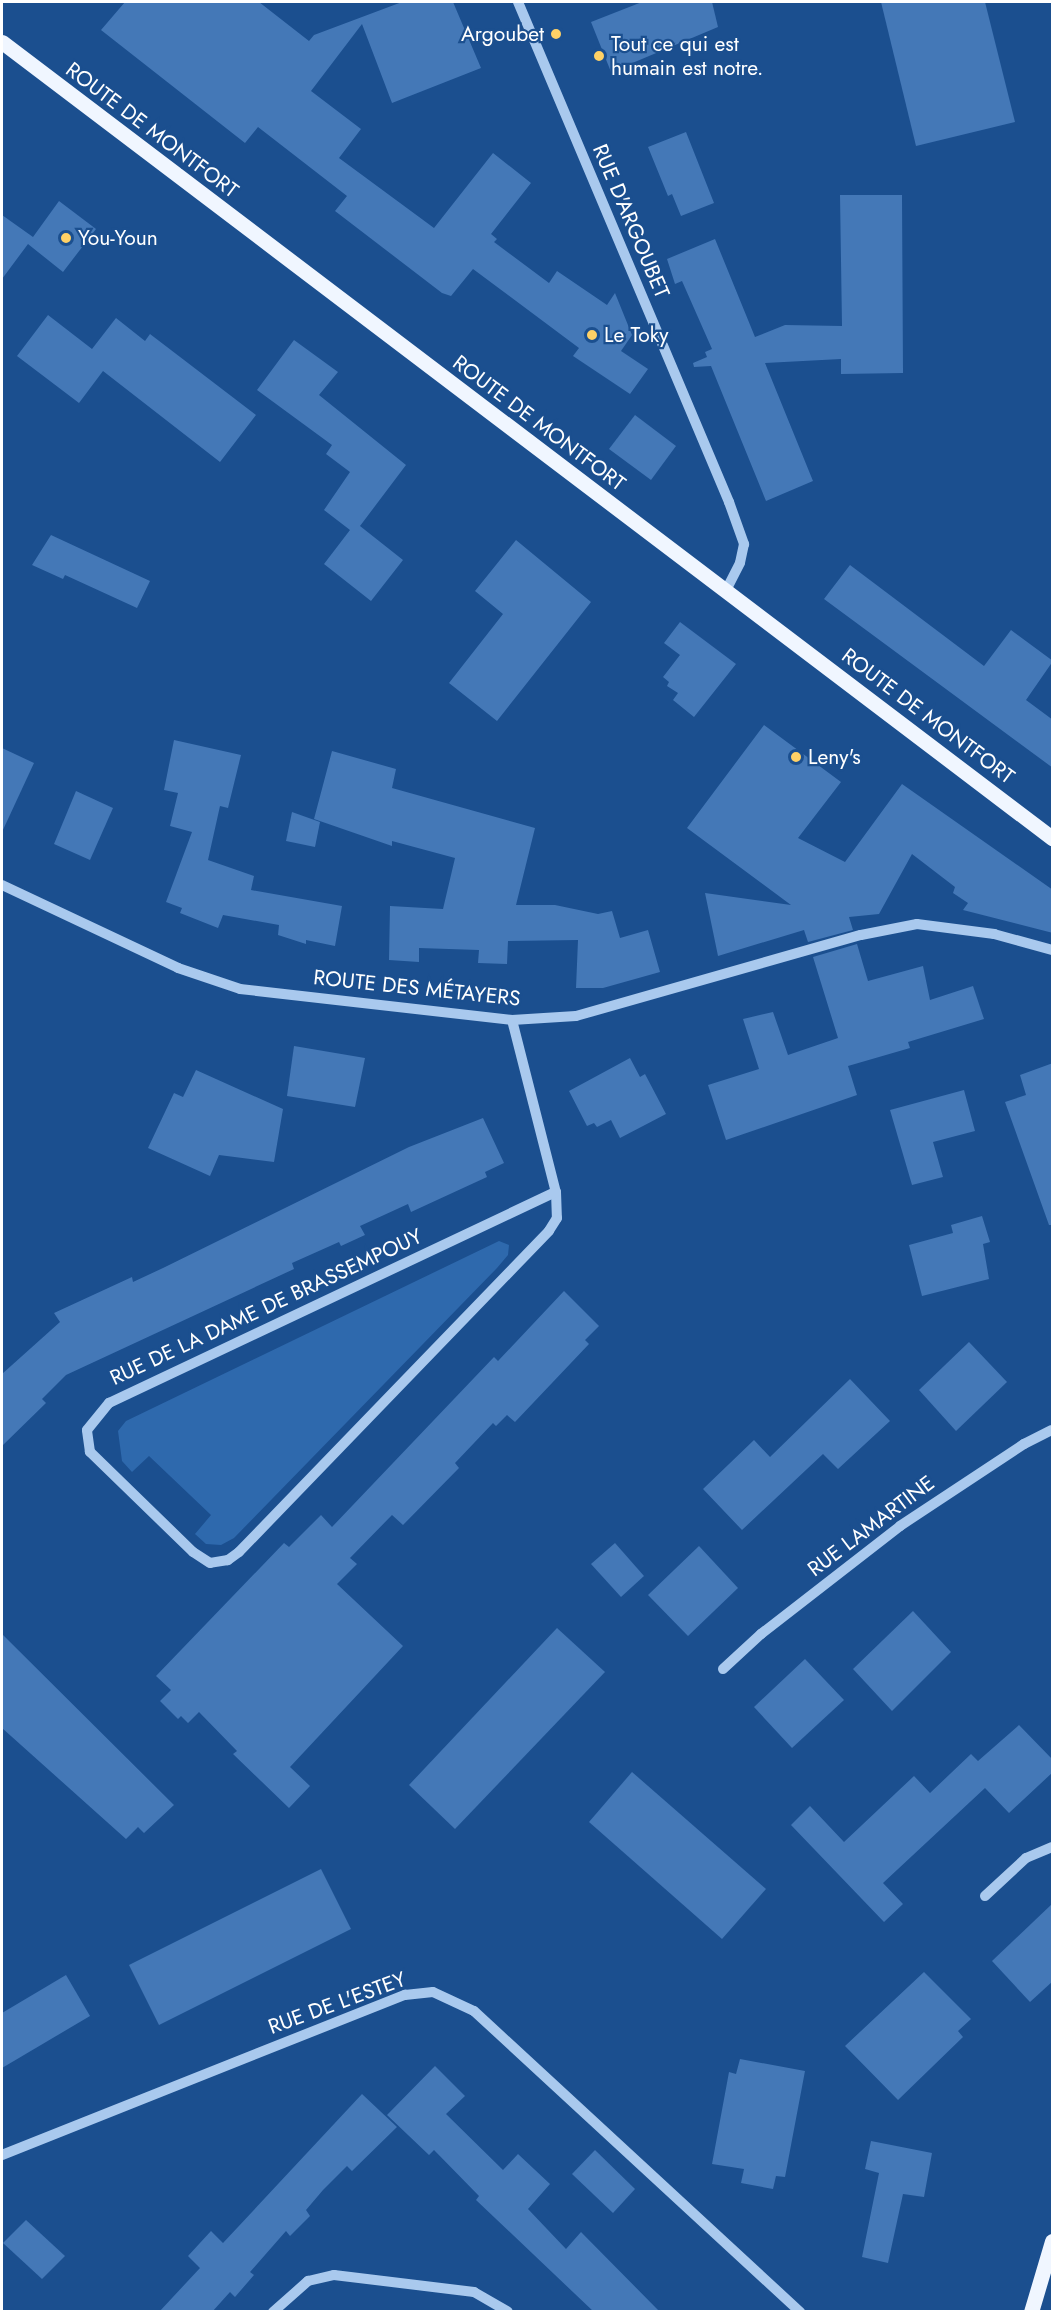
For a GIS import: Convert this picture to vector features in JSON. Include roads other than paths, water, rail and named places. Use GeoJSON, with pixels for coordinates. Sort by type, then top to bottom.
{"type":"FeatureCollection","features":[{"type":"Feature","properties":{"kind":"main road","name":"ROUTE DE MONTFORT"},"geometry":{"type":"LineString","coordinates":[[2,42],[1053,838]]}},
{"type":"Feature","properties":{"kind":"main road"},"geometry":{"type":"LineString","coordinates":[[1031,2312],[1053,2241]]}},
{"type":"Feature","properties":{"kind":"street","name":"RUE D'ARGOUBET"},"geometry":{"type":"LineString","coordinates":[[518,2],[729,502],[744,544],[740,563],[727,589]]}},
{"type":"Feature","properties":{"kind":"street","name":"ROUTE DES MÉTAYERS"},"geometry":{"type":"LineString","coordinates":[[2,885],[178,968],[240,989],[512,1020],[576,1016],[850,938],[917,924],[994,934],[1053,950]]}},
{"type":"Feature","properties":{"kind":"street","name":"RUE DE LA DAME DE BRASSEMPOUY"},"geometry":{"type":"LineString","coordinates":[[512,1020],[556,1192],[556,1218],[549,1231],[228,1560],[210,1563],[193,1552],[90,1452],[87,1430],[108,1403],[556,1192]]}},
{"type":"Feature","properties":{"kind":"street","name":"RUE LAMARTINE"},"geometry":{"type":"LineString","coordinates":[[723,1669],[761,1634],[900,1526],[1024,1444],[1053,1430]]}},
{"type":"Feature","properties":{"kind":"street"},"geometry":{"type":"LineString","coordinates":[[985,1896],[1026,1858],[1053,1847]]}},
{"type":"Feature","properties":{"kind":"street","name":"RUE DE L'ESTEY"},"geometry":{"type":"LineString","coordinates":[[2,2155],[405,1995],[433,1992],[474,2011],[800,2312]]}},
{"type":"Feature","properties":{"kind":"street"},"geometry":{"type":"LineString","coordinates":[[273,2312],[308,2281],[334,2275],[474,2292],[508,2312]]}},
{"type":"Feature","properties":{"kind":"place","name":"Argoubet"},"geometry":{"type":"Point","coordinates":[556,34]}},
{"type":"Feature","properties":{"kind":"place","name":"Tout ce qui est humain est notre."},"geometry":{"type":"Point","coordinates":[599,56]}},
{"type":"Feature","properties":{"kind":"place","name":"You-Youn"},"geometry":{"type":"Point","coordinates":[66,238]}},
{"type":"Feature","properties":{"kind":"place","name":"Le Toky"},"geometry":{"type":"Point","coordinates":[592,335]}},
{"type":"Feature","properties":{"kind":"place","name":"Leny's"},"geometry":{"type":"Point","coordinates":[796,757]}}]}
